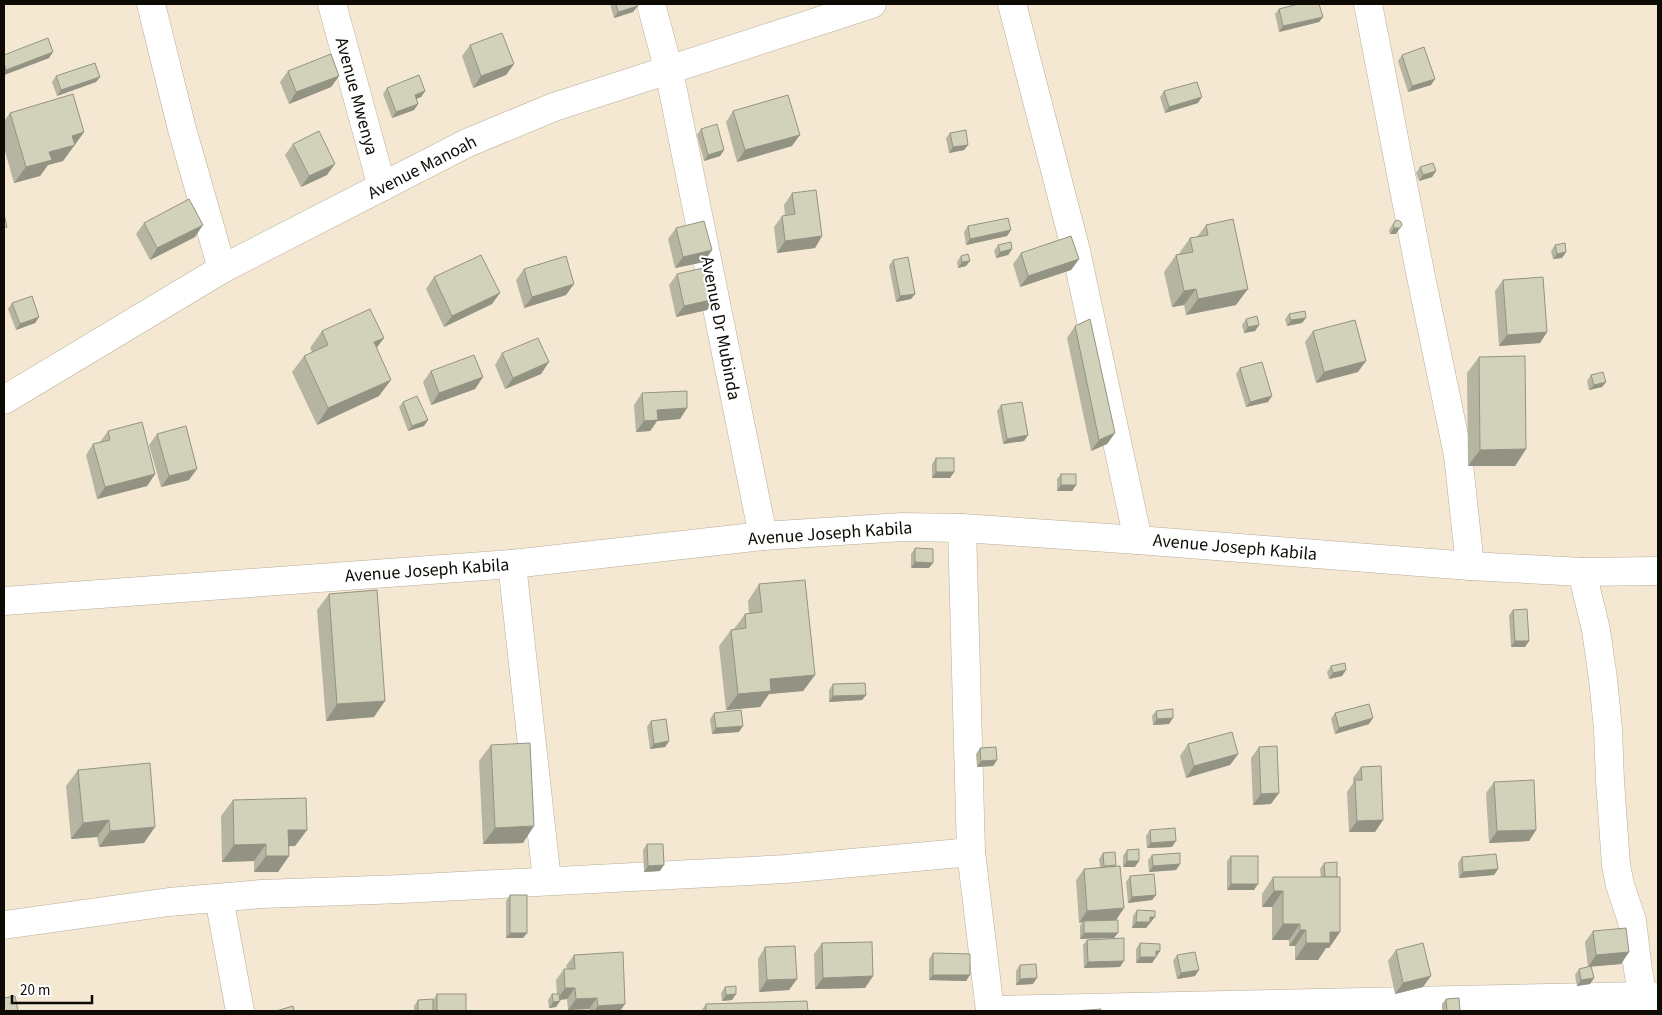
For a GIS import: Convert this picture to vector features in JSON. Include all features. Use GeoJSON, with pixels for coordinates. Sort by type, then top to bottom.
{"type":"FeatureCollection","features":[{"type":"Feature","properties":{"kind":"street"},"geometry":{"type":"LineString","coordinates":[[152,4],[182,129],[222,269]]}},
{"type":"Feature","properties":{"kind":"street","name":"Avenue Mwenya"},"geometry":{"type":"LineString","coordinates":[[332,4],[382,187]]}},
{"type":"Feature","properties":{"kind":"street","name":"Avenue Dr Mubinda"},"geometry":{"type":"LineString","coordinates":[[652,4],[668,71],[763,536]]}},
{"type":"Feature","properties":{"kind":"street","name":"Avenue Manoah"},"geometry":{"type":"LineString","coordinates":[[4,400],[222,269],[467,143],[554,107],[872,4]]}},
{"type":"Feature","properties":{"kind":"street"},"geometry":{"type":"LineString","coordinates":[[1012,4],[1076,251],[1138,540]]}},
{"type":"Feature","properties":{"kind":"street"},"geometry":{"type":"LineString","coordinates":[[1368,4],[1458,455],[1470,566]]}},
{"type":"Feature","properties":{"kind":"street","name":"Avenue Joseph Kabila"},"geometry":{"type":"LineString","coordinates":[[4,601],[512,564],[763,536],[902,527],[962,528],[1138,540],[1470,566],[1582,572],[1658,571]]}},
{"type":"Feature","properties":{"kind":"street"},"geometry":{"type":"LineString","coordinates":[[962,528],[971,852],[990,1011],[1650,996],[1638,970],[1632,921],[1620,885],[1616,865],[1608,729],[1603,680],[1596,630],[1582,572]]}},
{"type":"Feature","properties":{"kind":"street"},"geometry":{"type":"LineString","coordinates":[[512,564],[547,881]]}},
{"type":"Feature","properties":{"kind":"street"},"geometry":{"type":"LineString","coordinates":[[4,924],[169,902],[261,894],[402,889],[786,869],[971,852]]}},
{"type":"Feature","properties":{"kind":"street"},"geometry":{"type":"LineString","coordinates":[[219,898],[240,1011]]}},
{"type":"Feature","properties":{"kind":"building"},"geometry":{"type":"Polygon","coordinates":[[[616,4],[637,4],[638,6],[618,12],[616,4]]]}},
{"type":"Feature","properties":{"kind":"building"},"geometry":{"type":"Polygon","coordinates":[[[1298,4],[1319,4],[1323,17],[1283,26],[1279,9],[1298,4]]]}},
{"type":"Feature","properties":{"kind":"building"},"geometry":{"type":"Polygon","coordinates":[[[502,33],[514,64],[481,76],[470,45],[502,33]]]}},
{"type":"Feature","properties":{"kind":"building"},"geometry":{"type":"Polygon","coordinates":[[[48,38],[53,52],[6,70],[4,55],[48,38]]]}},
{"type":"Feature","properties":{"kind":"building"},"geometry":{"type":"Polygon","coordinates":[[[1424,47],[1435,79],[1412,86],[1402,55],[1424,47]]]}},
{"type":"Feature","properties":{"kind":"building"},"geometry":{"type":"Polygon","coordinates":[[[331,54],[339,76],[296,92],[288,71],[331,54]]]}},
{"type":"Feature","properties":{"kind":"building"},"geometry":{"type":"Polygon","coordinates":[[[95,63],[100,77],[61,90],[56,76],[95,63]]]}},
{"type":"Feature","properties":{"kind":"building"},"geometry":{"type":"Polygon","coordinates":[[[419,75],[425,91],[415,95],[418,104],[396,112],[387,88],[419,75]]]}},
{"type":"Feature","properties":{"kind":"building"},"geometry":{"type":"Polygon","coordinates":[[[1197,82],[1202,97],[1169,107],[1164,91],[1197,82]]]}},
{"type":"Feature","properties":{"kind":"building"},"geometry":{"type":"Polygon","coordinates":[[[73,94],[84,132],[72,136],[75,145],[49,152],[52,160],[26,167],[10,113],[73,94]]]}},
{"type":"Feature","properties":{"kind":"building"},"geometry":{"type":"Polygon","coordinates":[[[788,95],[800,135],[745,150],[733,111],[788,95]]]}},
{"type":"Feature","properties":{"kind":"building"},"geometry":{"type":"Polygon","coordinates":[[[717,124],[724,150],[708,155],[701,129],[717,124]]]}},
{"type":"Feature","properties":{"kind":"building"},"geometry":{"type":"Polygon","coordinates":[[[966,130],[968,145],[953,147],[950,133],[966,130]]]}},
{"type":"Feature","properties":{"kind":"building"},"geometry":{"type":"Polygon","coordinates":[[[319,131],[335,164],[309,176],[293,144],[319,131]]]}},
{"type":"Feature","properties":{"kind":"building"},"geometry":{"type":"Polygon","coordinates":[[[1433,163],[1436,171],[1423,175],[1420,167],[1433,163]]]}},
{"type":"Feature","properties":{"kind":"building"},"geometry":{"type":"Polygon","coordinates":[[[816,190],[822,236],[785,241],[782,216],[795,214],[792,193],[816,190]]]}},
{"type":"Feature","properties":{"kind":"building"},"geometry":{"type":"Polygon","coordinates":[[[189,199],[203,225],[157,248],[144,223],[189,199]]]}},
{"type":"Feature","properties":{"kind":"building"},"geometry":{"type":"Polygon","coordinates":[[[4,214],[7,227],[4,228],[4,214]]]}},
{"type":"Feature","properties":{"kind":"building"},"geometry":{"type":"Polygon","coordinates":[[[1008,218],[1011,230],[970,239],[968,226],[1008,218]]]}},
{"type":"Feature","properties":{"kind":"building"},"geometry":{"type":"Polygon","coordinates":[[[1233,219],[1248,289],[1198,299],[1196,289],[1184,291],[1176,255],[1193,252],[1190,238],[1208,235],[1206,225],[1233,219]]]}},
{"type":"Feature","properties":{"kind":"building"},"geometry":{"type":"Polygon","coordinates":[[[1398,220],[1402,225],[1400,228],[1394,228],[1395,221],[1398,220]]]}},
{"type":"Feature","properties":{"kind":"building"},"geometry":{"type":"Polygon","coordinates":[[[704,221],[712,250],[683,257],[676,228],[704,221]]]}},
{"type":"Feature","properties":{"kind":"building"},"geometry":{"type":"Polygon","coordinates":[[[1071,236],[1079,259],[1028,276],[1021,253],[1071,236]]]}},
{"type":"Feature","properties":{"kind":"building"},"geometry":{"type":"Polygon","coordinates":[[[1011,242],[1012,249],[1000,252],[998,245],[1011,242]]]}},
{"type":"Feature","properties":{"kind":"building"},"geometry":{"type":"Polygon","coordinates":[[[1565,243],[1566,252],[1557,254],[1555,245],[1565,243]]]}},
{"type":"Feature","properties":{"kind":"building"},"geometry":{"type":"Polygon","coordinates":[[[968,254],[970,261],[962,262],[961,256],[968,254]]]}},
{"type":"Feature","properties":{"kind":"building"},"geometry":{"type":"Polygon","coordinates":[[[481,255],[500,293],[452,316],[434,277],[481,255]]]}},
{"type":"Feature","properties":{"kind":"building"},"geometry":{"type":"Polygon","coordinates":[[[566,256],[574,284],[532,297],[524,269],[566,256]]]}},
{"type":"Feature","properties":{"kind":"building"},"geometry":{"type":"Polygon","coordinates":[[[908,257],[915,294],[900,296],[893,260],[908,257]]]}},
{"type":"Feature","properties":{"kind":"building"},"geometry":{"type":"Polygon","coordinates":[[[707,267],[715,299],[684,306],[677,274],[707,267]]]}},
{"type":"Feature","properties":{"kind":"building"},"geometry":{"type":"Polygon","coordinates":[[[1543,277],[1547,332],[1507,335],[1503,280],[1543,277]]]}},
{"type":"Feature","properties":{"kind":"building"},"geometry":{"type":"Polygon","coordinates":[[[32,296],[39,317],[20,324],[12,303],[32,296]]]}},
{"type":"Feature","properties":{"kind":"building"},"geometry":{"type":"Polygon","coordinates":[[[370,309],[384,338],[374,342],[391,380],[328,408],[304,356],[328,345],[322,331],[370,309]]]}},
{"type":"Feature","properties":{"kind":"building"},"geometry":{"type":"Polygon","coordinates":[[[1305,311],[1306,318],[1291,320],[1289,314],[1305,311]]]}},
{"type":"Feature","properties":{"kind":"building"},"geometry":{"type":"Polygon","coordinates":[[[1257,316],[1259,325],[1248,327],[1246,319],[1257,316]]]}},
{"type":"Feature","properties":{"kind":"building"},"geometry":{"type":"Polygon","coordinates":[[[1090,319],[1115,433],[1099,440],[1075,326],[1090,319]]]}},
{"type":"Feature","properties":{"kind":"building"},"geometry":{"type":"Polygon","coordinates":[[[1355,320],[1366,361],[1324,372],[1313,331],[1355,320]]]}},
{"type":"Feature","properties":{"kind":"building"},"geometry":{"type":"Polygon","coordinates":[[[538,338],[549,362],[513,378],[502,353],[538,338]]]}},
{"type":"Feature","properties":{"kind":"building"},"geometry":{"type":"Polygon","coordinates":[[[474,355],[483,377],[439,393],[431,371],[474,355]]]}},
{"type":"Feature","properties":{"kind":"building"},"geometry":{"type":"Polygon","coordinates":[[[1525,356],[1526,449],[1480,450],[1479,357],[1525,356]]]}},
{"type":"Feature","properties":{"kind":"building"},"geometry":{"type":"Polygon","coordinates":[[[1262,362],[1272,396],[1250,402],[1240,368],[1262,362]]]}},
{"type":"Feature","properties":{"kind":"building"},"geometry":{"type":"Polygon","coordinates":[[[1603,372],[1606,382],[1594,385],[1591,375],[1603,372]]]}},
{"type":"Feature","properties":{"kind":"building"},"geometry":{"type":"Polygon","coordinates":[[[687,391],[687,408],[657,410],[658,420],[644,421],[642,393],[687,391]]]}},
{"type":"Feature","properties":{"kind":"building"},"geometry":{"type":"Polygon","coordinates":[[[417,396],[428,420],[412,426],[403,402],[417,396]]]}},
{"type":"Feature","properties":{"kind":"building"},"geometry":{"type":"Polygon","coordinates":[[[1022,402],[1028,435],[1007,439],[1001,405],[1022,402]]]}},
{"type":"Feature","properties":{"kind":"building"},"geometry":{"type":"Polygon","coordinates":[[[142,422],[155,474],[105,487],[93,444],[110,440],[108,431],[142,422]]]}},
{"type":"Feature","properties":{"kind":"building"},"geometry":{"type":"Polygon","coordinates":[[[186,426],[197,469],[169,476],[157,434],[186,426]]]}},
{"type":"Feature","properties":{"kind":"building"},"geometry":{"type":"Polygon","coordinates":[[[936,458],[954,458],[954,472],[936,472],[936,458]]]}},
{"type":"Feature","properties":{"kind":"building"},"geometry":{"type":"Polygon","coordinates":[[[1061,474],[1076,474],[1076,485],[1061,485],[1061,474]]]}},
{"type":"Feature","properties":{"kind":"building"},"geometry":{"type":"Polygon","coordinates":[[[915,548],[933,549],[933,563],[915,562],[915,548]]]}},
{"type":"Feature","properties":{"kind":"building"},"geometry":{"type":"Polygon","coordinates":[[[805,580],[815,675],[770,679],[771,691],[738,694],[731,630],[746,628],[745,614],[762,612],[759,584],[805,580]]]}},
{"type":"Feature","properties":{"kind":"building"},"geometry":{"type":"Polygon","coordinates":[[[377,590],[385,701],[337,704],[329,594],[377,590]]]}},
{"type":"Feature","properties":{"kind":"building"},"geometry":{"type":"Polygon","coordinates":[[[1527,609],[1529,641],[1515,641],[1513,610],[1527,609]]]}},
{"type":"Feature","properties":{"kind":"building"},"geometry":{"type":"Polygon","coordinates":[[[1345,663],[1346,670],[1333,673],[1331,666],[1345,663]]]}},
{"type":"Feature","properties":{"kind":"building"},"geometry":{"type":"Polygon","coordinates":[[[865,683],[866,695],[833,696],[833,684],[865,683]]]}},
{"type":"Feature","properties":{"kind":"building"},"geometry":{"type":"Polygon","coordinates":[[[1369,704],[1373,718],[1339,728],[1335,713],[1369,704]]]}},
{"type":"Feature","properties":{"kind":"building"},"geometry":{"type":"Polygon","coordinates":[[[1173,709],[1173,718],[1157,719],[1156,711],[1173,709]]]}},
{"type":"Feature","properties":{"kind":"building"},"geometry":{"type":"Polygon","coordinates":[[[741,710],[743,726],[716,728],[714,713],[741,710]]]}},
{"type":"Feature","properties":{"kind":"building"},"geometry":{"type":"Polygon","coordinates":[[[666,719],[669,741],[654,744],[651,721],[666,719]]]}},
{"type":"Feature","properties":{"kind":"building"},"geometry":{"type":"Polygon","coordinates":[[[1232,732],[1238,754],[1194,766],[1188,744],[1232,732]]]}},
{"type":"Feature","properties":{"kind":"building"},"geometry":{"type":"Polygon","coordinates":[[[530,743],[534,826],[495,828],[491,745],[530,743]]]}},
{"type":"Feature","properties":{"kind":"building"},"geometry":{"type":"Polygon","coordinates":[[[1277,746],[1279,793],[1261,794],[1259,747],[1277,746]]]}},
{"type":"Feature","properties":{"kind":"building"},"geometry":{"type":"Polygon","coordinates":[[[996,747],[997,760],[981,761],[980,748],[996,747]]]}},
{"type":"Feature","properties":{"kind":"building"},"geometry":{"type":"Polygon","coordinates":[[[150,763],[155,827],[110,831],[109,820],[83,823],[78,770],[150,763]]]}},
{"type":"Feature","properties":{"kind":"building"},"geometry":{"type":"Polygon","coordinates":[[[1381,766],[1383,820],[1357,821],[1355,780],[1362,780],[1361,767],[1381,766]]]}},
{"type":"Feature","properties":{"kind":"building"},"geometry":{"type":"Polygon","coordinates":[[[1534,780],[1536,830],[1497,831],[1494,782],[1534,780]]]}},
{"type":"Feature","properties":{"kind":"building"},"geometry":{"type":"Polygon","coordinates":[[[306,798],[307,830],[288,830],[289,856],[266,856],[266,844],[234,845],[233,800],[306,798]]]}},
{"type":"Feature","properties":{"kind":"building"},"geometry":{"type":"Polygon","coordinates":[[[1175,828],[1176,841],[1151,843],[1150,830],[1175,828]]]}},
{"type":"Feature","properties":{"kind":"building"},"geometry":{"type":"Polygon","coordinates":[[[647,844],[663,844],[664,865],[648,866],[647,844]]]}},
{"type":"Feature","properties":{"kind":"building"},"geometry":{"type":"Polygon","coordinates":[[[1139,849],[1139,861],[1127,861],[1127,850],[1139,849]]]}},
{"type":"Feature","properties":{"kind":"building"},"geometry":{"type":"Polygon","coordinates":[[[1115,852],[1116,865],[1104,866],[1103,853],[1115,852]]]}},
{"type":"Feature","properties":{"kind":"building"},"geometry":{"type":"Polygon","coordinates":[[[1180,853],[1180,864],[1153,866],[1152,855],[1180,853]]]}},
{"type":"Feature","properties":{"kind":"building"},"geometry":{"type":"Polygon","coordinates":[[[1496,854],[1498,869],[1463,872],[1462,857],[1496,854]]]}},
{"type":"Feature","properties":{"kind":"building"},"geometry":{"type":"Polygon","coordinates":[[[1231,856],[1258,856],[1258,884],[1231,884],[1231,856]]]}},
{"type":"Feature","properties":{"kind":"building"},"geometry":{"type":"Polygon","coordinates":[[[1337,862],[1337,877],[1325,877],[1324,863],[1337,862]]]}},
{"type":"Feature","properties":{"kind":"building"},"geometry":{"type":"Polygon","coordinates":[[[1120,866],[1124,908],[1087,911],[1084,869],[1120,866]]]}},
{"type":"Feature","properties":{"kind":"building"},"geometry":{"type":"Polygon","coordinates":[[[1154,874],[1156,895],[1132,897],[1130,876],[1154,874]]]}},
{"type":"Feature","properties":{"kind":"building"},"geometry":{"type":"Polygon","coordinates":[[[1273,877],[1340,877],[1340,932],[1330,932],[1330,943],[1306,943],[1306,930],[1300,930],[1300,924],[1283,924],[1283,891],[1274,891],[1273,877]]]}},
{"type":"Feature","properties":{"kind":"building"},"geometry":{"type":"Polygon","coordinates":[[[510,895],[527,895],[527,933],[510,933],[510,895]]]}},
{"type":"Feature","properties":{"kind":"building"},"geometry":{"type":"Polygon","coordinates":[[[1137,910],[1155,911],[1155,917],[1150,917],[1150,922],[1136,922],[1137,910]]]}},
{"type":"Feature","properties":{"kind":"building"},"geometry":{"type":"Polygon","coordinates":[[[1118,920],[1118,933],[1084,933],[1084,921],[1118,920]]]}},
{"type":"Feature","properties":{"kind":"building"},"geometry":{"type":"Polygon","coordinates":[[[1626,928],[1629,952],[1596,955],[1593,931],[1626,928]]]}},
{"type":"Feature","properties":{"kind":"building"},"geometry":{"type":"Polygon","coordinates":[[[1124,938],[1124,961],[1088,962],[1087,940],[1124,938]]]}},
{"type":"Feature","properties":{"kind":"building"},"geometry":{"type":"Polygon","coordinates":[[[872,942],[873,976],[823,978],[822,943],[872,942]]]}},
{"type":"Feature","properties":{"kind":"building"},"geometry":{"type":"Polygon","coordinates":[[[1140,943],[1160,944],[1160,951],[1156,951],[1156,957],[1140,957],[1140,943]]]}},
{"type":"Feature","properties":{"kind":"building"},"geometry":{"type":"Polygon","coordinates":[[[1423,943],[1431,976],[1403,983],[1396,950],[1423,943]]]}},
{"type":"Feature","properties":{"kind":"building"},"geometry":{"type":"Polygon","coordinates":[[[795,946],[797,979],[767,980],[765,947],[795,946]]]}},
{"type":"Feature","properties":{"kind":"building"},"geometry":{"type":"Polygon","coordinates":[[[623,952],[625,1004],[598,1006],[597,998],[576,999],[575,988],[565,988],[564,969],[575,969],[574,955],[623,952]]]}},
{"type":"Feature","properties":{"kind":"building"},"geometry":{"type":"Polygon","coordinates":[[[1195,952],[1199,970],[1181,973],[1177,955],[1195,952]]]}},
{"type":"Feature","properties":{"kind":"building"},"geometry":{"type":"Polygon","coordinates":[[[933,953],[970,954],[970,975],[933,975],[933,953]]]}},
{"type":"Feature","properties":{"kind":"building"},"geometry":{"type":"Polygon","coordinates":[[[1036,964],[1037,978],[1020,979],[1020,965],[1036,964]]]}},
{"type":"Feature","properties":{"kind":"building"},"geometry":{"type":"Polygon","coordinates":[[[1591,966],[1594,978],[1581,980],[1579,969],[1591,966]]]}},
{"type":"Feature","properties":{"kind":"building"},"geometry":{"type":"Polygon","coordinates":[[[736,986],[736,994],[726,995],[725,987],[736,986]]]}},
{"type":"Feature","properties":{"kind":"building"},"geometry":{"type":"Polygon","coordinates":[[[437,994],[466,994],[466,1011],[437,1011],[437,994]]]}},
{"type":"Feature","properties":{"kind":"building"},"geometry":{"type":"Polygon","coordinates":[[[552,994],[559,994],[560,1001],[553,1002],[552,994]]]}},
{"type":"Feature","properties":{"kind":"building"},"geometry":{"type":"Polygon","coordinates":[[[15,996],[18,1011],[4,1011],[4,998],[15,996]]]}},
{"type":"Feature","properties":{"kind":"building"},"geometry":{"type":"Polygon","coordinates":[[[1459,998],[1460,1011],[1447,1011],[1446,999],[1459,998]]]}},
{"type":"Feature","properties":{"kind":"building"},"geometry":{"type":"Polygon","coordinates":[[[433,999],[433,1011],[418,1011],[418,1000],[433,999]]]}},
{"type":"Feature","properties":{"kind":"building"},"geometry":{"type":"Polygon","coordinates":[[[807,1001],[808,1011],[706,1011],[706,1004],[807,1001]]]}},
{"type":"Feature","properties":{"kind":"building"},"geometry":{"type":"Polygon","coordinates":[[[293,1006],[294,1011],[276,1011],[293,1006]]]}},
{"type":"Feature","properties":{"kind":"building"},"geometry":{"type":"Polygon","coordinates":[[[1101,1009],[1101,1011],[1075,1011],[1101,1009]]]}}]}
